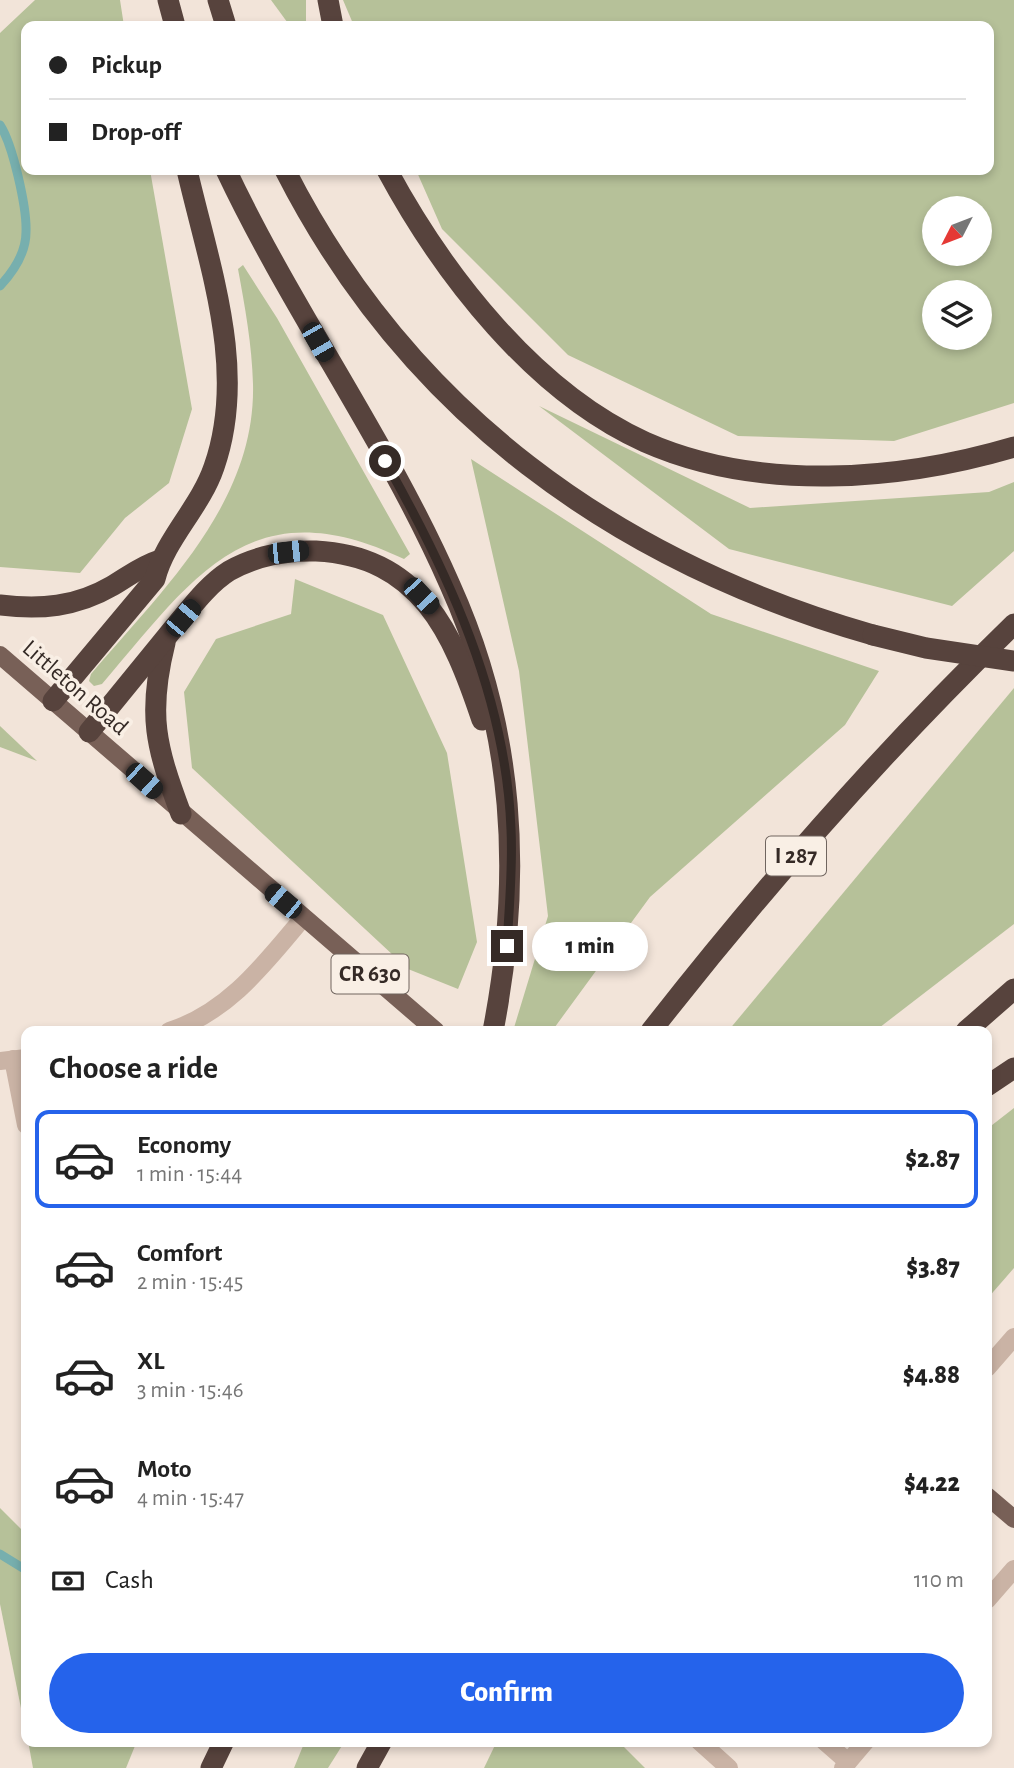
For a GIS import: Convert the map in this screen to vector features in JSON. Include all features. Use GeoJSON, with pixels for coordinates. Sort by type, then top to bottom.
{"type":"FeatureCollection","features":[{"type":"Feature","properties":{"kind":"highway"},"geometry":{"type":"LineString","coordinates":[[166,0],[167,21]]}},
{"type":"Feature","properties":{"kind":"highway"},"geometry":{"type":"LineString","coordinates":[[166,0],[173,21]]}},
{"type":"Feature","properties":{"kind":"highway"},"geometry":{"type":"LineString","coordinates":[[218,0],[224,21]]}},
{"type":"Feature","properties":{"kind":"highway"},"geometry":{"type":"LineString","coordinates":[[328,0],[332,21]]}},
{"type":"Feature","properties":{"kind":"highway"},"geometry":{"type":"LineString","coordinates":[[53,701],[155,579],[160,560],[208,483],[219,448],[227,400],[228,368],[221,317],[188,175]]}},
{"type":"Feature","properties":{"kind":"highway"},"geometry":{"type":"LineString","coordinates":[[228,175],[255,230],[425,532],[451,586],[472,641],[491,707],[511,828],[507,946],[494,1026]]}},
{"type":"Feature","properties":{"kind":"highway"},"geometry":{"type":"LineString","coordinates":[[288,175],[329,246],[395,337],[433,379],[517,456],[562,492],[654,550],[760,598],[873,635],[926,648],[1014,661]]}},
{"type":"Feature","properties":{"kind":"highway"},"geometry":{"type":"LineString","coordinates":[[390,175],[440,255],[475,302],[516,346],[558,386],[599,416],[644,442],[688,458],[735,468],[828,474],[942,465],[1014,447]]}},
{"type":"Feature","properties":{"kind":"highway"},"geometry":{"type":"LineString","coordinates":[[89,732],[199,598],[229,572],[272,554],[341,552],[374,562],[408,582],[434,610],[453,647],[496,765],[511,828]]}},
{"type":"Feature","properties":{"kind":"highway"},"geometry":{"type":"LineString","coordinates":[[0,605],[43,608],[74,602],[114,585],[138,567],[160,560]]}},
{"type":"Feature","properties":{"kind":"highway","name":"I 287"},"geometry":{"type":"LineString","coordinates":[[655,1026],[766,890],[948,688],[1014,624]]}},
{"type":"Feature","properties":{"kind":"highway"},"geometry":{"type":"LineString","coordinates":[[166,637],[155,688],[155,727],[161,760],[181,814]]}},
{"type":"Feature","properties":{"kind":"highway"},"geometry":{"type":"LineString","coordinates":[[948,688],[1014,649]]}},
{"type":"Feature","properties":{"kind":"highway"},"geometry":{"type":"LineString","coordinates":[[973,1026],[1014,989]]}},
{"type":"Feature","properties":{"kind":"highway"},"geometry":{"type":"LineString","coordinates":[[992,1083],[1014,1068]]}},
{"type":"Feature","properties":{"kind":"highway"},"geometry":{"type":"LineString","coordinates":[[211,1768],[221,1747]]}},
{"type":"Feature","properties":{"kind":"highway"},"geometry":{"type":"LineString","coordinates":[[367,1768],[379,1747]]}},
{"type":"Feature","properties":{"kind":"main road","name":"Littleton Road"},"geometry":{"type":"LineString","coordinates":[[0,655],[181,814],[430,1026]]}},
{"type":"Feature","properties":{"kind":"main road"},"geometry":{"type":"LineString","coordinates":[[992,1500],[1014,1519]]}},
{"type":"Feature","properties":{"kind":"street"},"geometry":{"type":"LineString","coordinates":[[180,1026],[204,1015],[238,991],[303,918]]}},
{"type":"Feature","properties":{"kind":"street"},"geometry":{"type":"LineString","coordinates":[[13,1059],[21,1100]]}},
{"type":"Feature","properties":{"kind":"street"},"geometry":{"type":"LineString","coordinates":[[992,1362],[1014,1337]]}},
{"type":"Feature","properties":{"kind":"street"},"geometry":{"type":"LineString","coordinates":[[992,1587],[1014,1569]]}},
{"type":"Feature","properties":{"kind":"street"},"geometry":{"type":"LineString","coordinates":[[706,1747],[729,1768]]}},
{"type":"Feature","properties":{"kind":"street"},"geometry":{"type":"LineString","coordinates":[[829,1747],[845,1765],[861,1747]]}},
{"type":"Feature","properties":{"kind":"green space"},"geometry":{"type":"Polygon","coordinates":[[[35,0],[120,0],[123,21],[21,21],[21,175],[151,175],[192,409],[169,483],[125,518],[80,573],[0,567],[0,33],[35,0]]]}},
{"type":"Feature","properties":{"kind":"green space"},"geometry":{"type":"Polygon","coordinates":[[[271,0],[306,0],[306,21],[286,21],[271,0]]]}},
{"type":"Feature","properties":{"kind":"green space"},"geometry":{"type":"Polygon","coordinates":[[[343,0],[1014,0],[1014,403],[894,441],[738,436],[568,355],[442,229],[418,175],[994,175],[994,21],[352,21],[343,0]]]}},
{"type":"Feature","properties":{"kind":"green space"},"geometry":{"type":"Polygon","coordinates":[[[243,265],[277,318],[410,554],[404,559],[351,539],[305,532],[265,538],[229,554],[197,578],[166,609],[102,684],[94,686],[89,681],[91,674],[147,610],[200,542],[222,506],[239,468],[250,427],[253,384],[250,340],[238,269],[243,265]]]}},
{"type":"Feature","properties":{"kind":"green space"},"geometry":{"type":"Polygon","coordinates":[[[539,406],[750,508],[989,492],[1014,482],[1014,551],[952,606],[729,549],[539,406]]]}},
{"type":"Feature","properties":{"kind":"green space"},"geometry":{"type":"Polygon","coordinates":[[[471,459],[711,614],[879,671],[845,725],[650,897],[556,1026],[515,1026],[548,916],[519,671],[471,459]]]}},
{"type":"Feature","properties":{"kind":"green space"},"geometry":{"type":"Polygon","coordinates":[[[295,579],[383,615],[447,753],[477,942],[458,989],[408,969],[192,768],[184,692],[216,639],[291,614],[295,579]]]}},
{"type":"Feature","properties":{"kind":"green space"},"geometry":{"type":"Polygon","coordinates":[[[1014,688],[1014,924],[881,1026],[732,1026],[1014,688]]]}},
{"type":"Feature","properties":{"kind":"green space"},"geometry":{"type":"Polygon","coordinates":[[[0,726],[37,761],[0,747],[0,726]]]}},
{"type":"Feature","properties":{"kind":"green space"},"geometry":{"type":"Polygon","coordinates":[[[1014,1108],[1014,1268],[992,1293],[992,1125],[1014,1108]]]}},
{"type":"Feature","properties":{"kind":"green space"},"geometry":{"type":"Polygon","coordinates":[[[0,1508],[21,1529],[21,1708],[0,1604],[0,1508]]]}},
{"type":"Feature","properties":{"kind":"green space"},"geometry":{"type":"Polygon","coordinates":[[[29,1747],[135,1747],[126,1768],[33,1768],[29,1747]]]}},
{"type":"Feature","properties":{"kind":"green space"},"geometry":{"type":"Polygon","coordinates":[[[303,1747],[341,1747],[328,1768],[294,1768],[303,1747]]]}},
{"type":"Feature","properties":{"kind":"green space"},"geometry":{"type":"Polygon","coordinates":[[[494,1747],[624,1747],[645,1768],[484,1768],[494,1747]]]}},
{"type":"Feature","properties":{"kind":"waterway"},"geometry":{"type":"LineString","coordinates":[[0,125],[10,147],[18,177],[26,232],[18,261],[0,286]]}},
{"type":"Feature","properties":{"kind":"waterway"},"geometry":{"type":"LineString","coordinates":[[0,1554],[21,1567]]}},
{"type":"Feature","properties":{"kind":"route"},"geometry":{"type":"LineString","coordinates":[[385,461],[425,532],[451,586],[472,641],[491,707],[503,766],[511,828],[507,946]]}}]}
